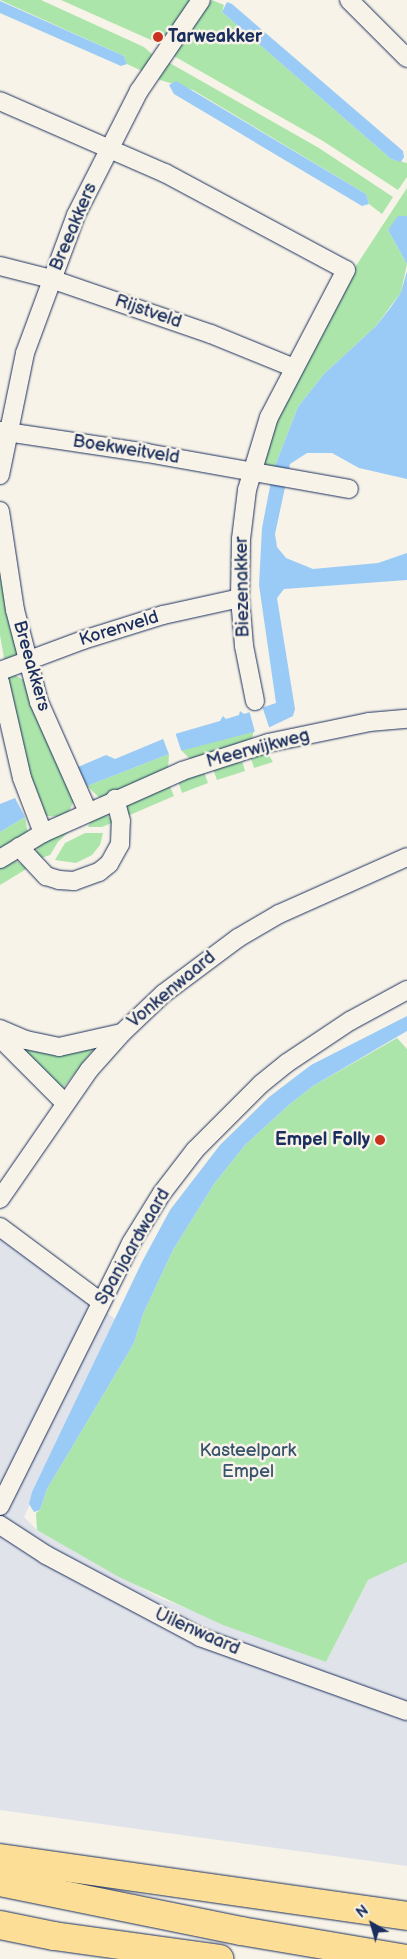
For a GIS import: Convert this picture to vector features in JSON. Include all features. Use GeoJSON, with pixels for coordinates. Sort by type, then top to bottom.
{"type":"FeatureCollection","features":[{"type":"Feature","properties":{"kind":"highway"},"geometry":{"type":"LineString","coordinates":[[0,1858],[407,1916]]}},
{"type":"Feature","properties":{"kind":"highway"},"geometry":{"type":"LineString","coordinates":[[0,1882],[241,1931],[407,1959]]}},
{"type":"Feature","properties":{"kind":"highway"},"geometry":{"type":"LineString","coordinates":[[0,1925],[54,1936],[219,1959]]}},
{"type":"Feature","properties":{"kind":"highway"},"geometry":{"type":"LineString","coordinates":[[54,1936],[132,1959]]}},
{"type":"Feature","properties":{"kind":"street","name":"Breeakkers"},"geometry":{"type":"LineString","coordinates":[[0,475],[3,432],[25,353],[76,215],[110,147],[158,60],[201,0]]}},
{"type":"Feature","properties":{"kind":"street"},"geometry":{"type":"LineString","coordinates":[[349,0],[407,58]]}},
{"type":"Feature","properties":{"kind":"street"},"geometry":{"type":"LineString","coordinates":[[0,101],[110,147]]}},
{"type":"Feature","properties":{"kind":"street","name":"Biezenakker"},"geometry":{"type":"LineString","coordinates":[[110,147],[264,224],[346,270],[292,367],[269,417],[252,472],[241,539],[240,598],[244,646],[255,701]]}},
{"type":"Feature","properties":{"kind":"street","name":"Rijstveld"},"geometry":{"type":"LineString","coordinates":[[0,266],[51,279],[211,334],[292,367]]}},
{"type":"Feature","properties":{"kind":"street","name":"Boekweitveld"},"geometry":{"type":"LineString","coordinates":[[3,432],[252,472]]}},
{"type":"Feature","properties":{"kind":"street"},"geometry":{"type":"LineString","coordinates":[[252,472],[349,489]]}},
{"type":"Feature","properties":{"kind":"street","name":"Breeakkers"},"geometry":{"type":"LineString","coordinates":[[0,511],[6,531],[4,560],[27,660],[39,702],[88,812]]}},
{"type":"Feature","properties":{"kind":"street","name":"Korenveld"},"geometry":{"type":"LineString","coordinates":[[0,671],[27,660],[164,615],[240,598]]}},
{"type":"Feature","properties":{"kind":"street","name":"Breeakkers"},"geometry":{"type":"LineString","coordinates":[[0,682],[22,778],[44,833]]}},
{"type":"Feature","properties":{"kind":"street","name":"Meerwijkweg"},"geometry":{"type":"LineString","coordinates":[[0,859],[44,833],[115,799],[182,771],[268,743],[369,722],[407,719]]}},
{"type":"Feature","properties":{"kind":"street"},"geometry":{"type":"LineString","coordinates":[[19,848],[46,876],[74,881],[99,872],[109,864],[120,844],[121,821],[115,799]]}},
{"type":"Feature","properties":{"kind":"street","name":"Vonkenwaard"},"geometry":{"type":"LineString","coordinates":[[0,1199],[64,1102],[122,1033],[170,988],[238,938],[288,910],[407,858]]}},
{"type":"Feature","properties":{"kind":"street","name":"Spanjaardwaard"},"geometry":{"type":"LineString","coordinates":[[0,1506],[101,1302],[162,1194],[195,1150],[261,1084],[318,1041],[407,990]]}},
{"type":"Feature","properties":{"kind":"street"},"geometry":{"type":"LineString","coordinates":[[0,1030],[26,1040],[59,1047],[122,1033]]}},
{"type":"Feature","properties":{"kind":"street"},"geometry":{"type":"LineString","coordinates":[[0,1038],[64,1102]]}},
{"type":"Feature","properties":{"kind":"street"},"geometry":{"type":"LineString","coordinates":[[0,1227],[101,1302]]}},
{"type":"Feature","properties":{"kind":"street","name":"Uilenwaard"},"geometry":{"type":"LineString","coordinates":[[0,1525],[46,1555],[200,1637],[407,1710]]}},
{"type":"Feature","properties":{"kind":"shaded area"},"geometry":{"type":"Polygon","coordinates":[[[0,1234],[115,1319],[24,1517],[37,1530],[160,1598],[326,1662],[368,1580],[407,1562],[407,1866],[0,1810],[0,1234]]]}},
{"type":"Feature","properties":{"kind":"green space"},"geometry":{"type":"Polygon","coordinates":[[[0,0],[41,0],[144,47],[153,55],[142,71],[127,64],[124,56],[0,0]]]}},
{"type":"Feature","properties":{"kind":"green space"},"geometry":{"type":"Polygon","coordinates":[[[61,0],[193,0],[160,44],[61,0]]]}},
{"type":"Feature","properties":{"kind":"green space"},"geometry":{"type":"Polygon","coordinates":[[[212,0],[224,5],[222,12],[391,159],[407,163],[407,177],[398,190],[323,141],[172,55],[212,0]]]}},
{"type":"Feature","properties":{"kind":"green space"},"geometry":{"type":"Polygon","coordinates":[[[168,62],[319,148],[393,197],[382,214],[369,204],[366,194],[193,90],[157,79],[168,62]]]}},
{"type":"Feature","properties":{"kind":"green space"},"geometry":{"type":"Polygon","coordinates":[[[407,188],[407,216],[401,216],[388,230],[407,264],[401,292],[376,326],[324,374],[298,407],[273,471],[259,469],[273,425],[352,272],[407,188]]]}},
{"type":"Feature","properties":{"kind":"green space"},"geometry":{"type":"Polygon","coordinates":[[[0,571],[18,652],[13,660],[5,664],[0,635],[0,571]]]}},
{"type":"Feature","properties":{"kind":"green space"},"geometry":{"type":"Polygon","coordinates":[[[13,674],[27,682],[74,801],[69,811],[60,817],[47,816],[38,808],[5,676],[13,674]]]}},
{"type":"Feature","properties":{"kind":"green space"},"geometry":{"type":"Polygon","coordinates":[[[254,730],[252,739],[192,761],[181,750],[254,730]]]}},
{"type":"Feature","properties":{"kind":"green space"},"geometry":{"type":"Polygon","coordinates":[[[267,752],[273,762],[254,768],[250,755],[267,752]]]}},
{"type":"Feature","properties":{"kind":"green space"},"geometry":{"type":"Polygon","coordinates":[[[169,754],[168,770],[101,799],[87,786],[169,754]]]}},
{"type":"Feature","properties":{"kind":"green space"},"geometry":{"type":"Polygon","coordinates":[[[241,757],[245,771],[217,780],[212,766],[241,757]]]}},
{"type":"Feature","properties":{"kind":"green space"},"geometry":{"type":"Polygon","coordinates":[[[203,769],[208,783],[182,793],[177,778],[203,769]]]}},
{"type":"Feature","properties":{"kind":"green space"},"geometry":{"type":"Polygon","coordinates":[[[168,782],[174,796],[125,817],[124,802],[168,782]]]}},
{"type":"Feature","properties":{"kind":"green space"},"geometry":{"type":"Polygon","coordinates":[[[105,813],[114,822],[102,827],[88,827],[90,822],[105,813]]]}},
{"type":"Feature","properties":{"kind":"green space"},"geometry":{"type":"Polygon","coordinates":[[[25,817],[28,834],[0,851],[0,832],[25,817]]]}},
{"type":"Feature","properties":{"kind":"green space"},"geometry":{"type":"Polygon","coordinates":[[[78,823],[58,842],[50,855],[36,860],[37,846],[78,823]]]}},
{"type":"Feature","properties":{"kind":"green space"},"geometry":{"type":"Polygon","coordinates":[[[85,833],[103,833],[100,845],[92,855],[76,863],[55,860],[65,843],[85,833]]]}},
{"type":"Feature","properties":{"kind":"green space"},"geometry":{"type":"Polygon","coordinates":[[[14,860],[28,868],[0,885],[0,866],[14,860]]]}},
{"type":"Feature","properties":{"kind":"green space","name":"Kasteelpark Empel"},"geometry":{"type":"Polygon","coordinates":[[[397,1038],[407,1049],[407,1562],[368,1580],[326,1662],[223,1625],[119,1577],[37,1530],[36,1513],[40,1510],[47,1489],[134,1343],[143,1314],[173,1250],[214,1184],[245,1145],[290,1104],[313,1086],[397,1038]]]}},
{"type":"Feature","properties":{"kind":"green space"},"geometry":{"type":"Polygon","coordinates":[[[96,1046],[63,1088],[59,1088],[19,1047],[96,1046]]]}},
{"type":"Feature","properties":{"kind":"water"},"geometry":{"type":"Polygon","coordinates":[[[0,1],[124,56],[127,64],[121,66],[0,13],[0,1]]]}},
{"type":"Feature","properties":{"kind":"water"},"geometry":{"type":"Polygon","coordinates":[[[227,2],[232,4],[403,151],[404,157],[401,162],[391,159],[222,12],[227,2]]]}},
{"type":"Feature","properties":{"kind":"water"},"geometry":{"type":"Polygon","coordinates":[[[176,81],[366,194],[369,204],[362,206],[174,94],[169,85],[176,81]]]}},
{"type":"Feature","properties":{"kind":"water"},"geometry":{"type":"Polygon","coordinates":[[[398,216],[407,216],[407,264],[388,230],[398,216]]]}},
{"type":"Feature","properties":{"kind":"water"},"geometry":{"type":"Polygon","coordinates":[[[407,271],[407,479],[359,468],[332,453],[307,453],[290,464],[275,534],[277,547],[286,558],[313,569],[378,563],[407,553],[407,580],[284,589],[277,598],[295,709],[293,716],[268,728],[169,754],[87,786],[78,767],[106,755],[115,759],[175,734],[220,721],[223,716],[226,719],[239,715],[240,711],[244,714],[276,703],[259,585],[262,528],[273,471],[298,407],[324,374],[376,326],[401,292],[407,271]]]}},
{"type":"Feature","properties":{"kind":"water"},"geometry":{"type":"Polygon","coordinates":[[[15,798],[25,817],[0,832],[0,804],[15,798]]]}},
{"type":"Feature","properties":{"kind":"water"},"geometry":{"type":"Polygon","coordinates":[[[407,1016],[407,1031],[313,1086],[290,1104],[245,1145],[214,1184],[173,1250],[143,1314],[134,1343],[47,1489],[40,1510],[34,1512],[29,1504],[32,1492],[142,1262],[170,1210],[220,1145],[269,1097],[311,1065],[407,1016]]]}},
{"type":"Feature","properties":{"kind":"pier"},"geometry":{"type":"Polygon","coordinates":[[[262,706],[270,730],[255,732],[249,710],[262,706]]]}},
{"type":"Feature","properties":{"kind":"pier"},"geometry":{"type":"Polygon","coordinates":[[[175,732],[182,753],[170,757],[162,736],[175,732]]]}},
{"type":"Feature","properties":{"kind":"place","name":"Tarweakker"},"geometry":{"type":"Point","coordinates":[158,37]}},
{"type":"Feature","properties":{"kind":"place","name":"Empel Folly"},"geometry":{"type":"Point","coordinates":[380,1140]}}]}
